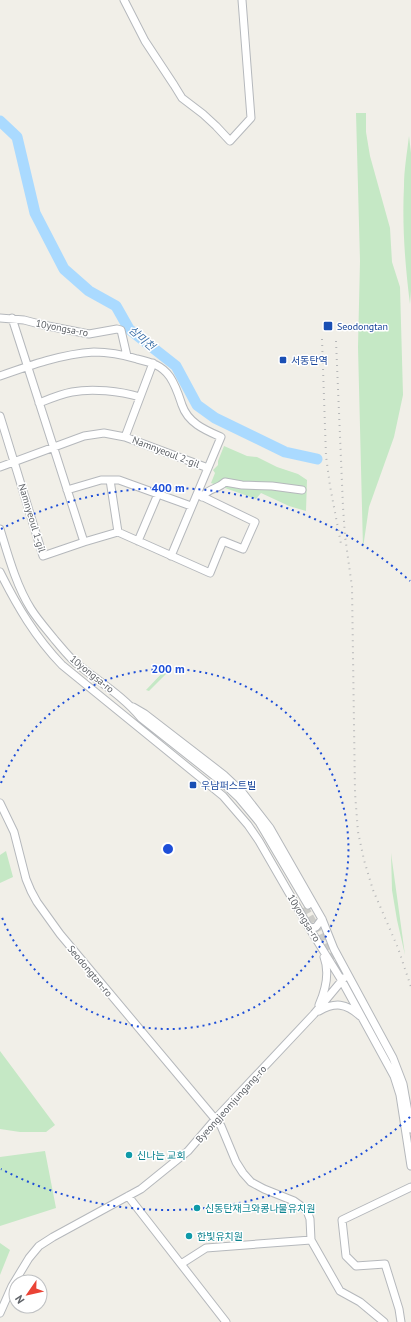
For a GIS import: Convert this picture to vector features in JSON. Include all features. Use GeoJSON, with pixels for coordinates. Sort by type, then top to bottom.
{"type":"FeatureCollection","features":[{"type":"Feature","properties":{"kind":"street"},"geometry":{"type":"LineString","coordinates":[[124,0],[145,41],[182,98],[203,114],[230,141],[251,118],[242,0]]}},
{"type":"Feature","properties":{"kind":"street","name":"10yongsa-ro"},"geometry":{"type":"LineString","coordinates":[[0,318],[24,320],[89,334],[117,329],[121,330],[126,356]]}},
{"type":"Feature","properties":{"kind":"street"},"geometry":{"type":"LineString","coordinates":[[12,318],[84,542]]}},
{"type":"Feature","properties":{"kind":"street"},"geometry":{"type":"LineString","coordinates":[[0,376],[27,366],[66,356],[96,352],[126,356],[153,363],[162,368],[170,376],[182,407],[194,423],[221,437],[199,495],[192,506],[170,556]]}},
{"type":"Feature","properties":{"kind":"street","name":"Namnyeoul 2-gil"},"geometry":{"type":"LineString","coordinates":[[125,437],[153,363]]}},
{"type":"Feature","properties":{"kind":"street"},"geometry":{"type":"LineString","coordinates":[[39,403],[72,392],[102,391],[126,393],[140,397]]}},
{"type":"Feature","properties":{"kind":"street"},"geometry":{"type":"LineString","coordinates":[[0,416],[14,462]]}},
{"type":"Feature","properties":{"kind":"street","name":"Namnyeoul 2-gil"},"geometry":{"type":"LineString","coordinates":[[0,467],[94,433],[104,433],[125,437],[208,468]]}},
{"type":"Feature","properties":{"kind":"street","name":"Namnyeoul 1-gil"},"geometry":{"type":"LineString","coordinates":[[14,462],[43,556],[118,532]]}},
{"type":"Feature","properties":{"kind":"street"},"geometry":{"type":"LineString","coordinates":[[67,490],[101,480],[119,480],[192,506]]}},
{"type":"Feature","properties":{"kind":"street"},"geometry":{"type":"LineString","coordinates":[[110,480],[118,532],[210,573],[223,541],[243,549],[255,522],[199,495]]}},
{"type":"Feature","properties":{"kind":"street"},"geometry":{"type":"LineString","coordinates":[[199,495],[222,486],[225,482],[242,485],[272,486],[302,490]]}},
{"type":"Feature","properties":{"kind":"street"},"geometry":{"type":"LineString","coordinates":[[138,541],[158,494]]}},
{"type":"Feature","properties":{"kind":"street","name":"10yongsa-ro"},"geometry":{"type":"LineString","coordinates":[[0,529],[15,575],[25,598],[37,617],[58,643],[75,662],[132,707],[141,718],[222,782],[239,798],[259,822],[306,906],[255,823],[235,799],[138,722],[126,716]]}},
{"type":"Feature","properties":{"kind":"street","name":"10yongsa-ro"},"geometry":{"type":"LineString","coordinates":[[0,572],[20,611],[47,650],[126,716],[135,726],[223,796],[236,810],[259,841],[342,981],[394,1076],[400,1095],[411,1166]]}},
{"type":"Feature","properties":{"kind":"street"},"geometry":{"type":"LineString","coordinates":[[132,707],[144,714],[224,775],[242,792],[270,828],[322,919],[334,949],[393,1058],[403,1084],[411,1129]]}},
{"type":"Feature","properties":{"kind":"street","name":"Seodongtan-ro"},"geometry":{"type":"LineString","coordinates":[[0,802],[14,832],[30,891],[37,902],[60,934],[215,1120],[223,1131],[226,1141],[243,1173],[251,1182],[294,1201],[307,1211],[310,1219],[311,1240]]}},
{"type":"Feature","properties":{"kind":"street"},"geometry":{"type":"LineString","coordinates":[[308,926],[312,928],[316,927],[322,919]]}},
{"type":"Feature","properties":{"kind":"street"},"geometry":{"type":"LineString","coordinates":[[314,1014],[324,992],[327,976],[326,963],[319,944]]}},
{"type":"Feature","properties":{"kind":"street","name":"Byeongjeomjungang-ro"},"geometry":{"type":"LineString","coordinates":[[0,1313],[12,1286],[29,1258],[40,1246],[53,1237],[128,1196],[188,1151],[314,1014],[348,974]]}},
{"type":"Feature","properties":{"kind":"street"},"geometry":{"type":"LineString","coordinates":[[314,1014],[329,1005],[340,1005],[352,1009],[359,1015],[369,1030]]}},
{"type":"Feature","properties":{"kind":"street"},"geometry":{"type":"LineString","coordinates":[[401,1322],[399,1309],[385,1264],[356,1266],[346,1256],[342,1220],[411,1187]]}},
{"type":"Feature","properties":{"kind":"street"},"geometry":{"type":"LineString","coordinates":[[128,1196],[226,1322]]}},
{"type":"Feature","properties":{"kind":"street"},"geometry":{"type":"LineString","coordinates":[[181,1264],[206,1248],[311,1240],[340,1291],[360,1302],[384,1322]]}},
{"type":"Feature","properties":{"kind":"green space"},"geometry":{"type":"Polygon","coordinates":[[[356,113],[366,113],[366,132],[370,156],[390,228],[392,262],[400,287],[403,395],[394,437],[369,507],[363,548],[358,347],[360,261],[356,113]]]}},
{"type":"Feature","properties":{"kind":"green space"},"geometry":{"type":"Polygon","coordinates":[[[409,136],[411,153],[410,304],[405,260],[403,215],[404,174],[409,136]]]}},
{"type":"Feature","properties":{"kind":"green space"},"geometry":{"type":"Polygon","coordinates":[[[224,446],[247,456],[257,457],[277,467],[298,474],[307,480],[306,511],[289,506],[261,493],[256,499],[211,483],[215,473],[213,470],[218,465],[218,461],[224,446]]]}},
{"type":"Feature","properties":{"kind":"green space"},"geometry":{"type":"Polygon","coordinates":[[[170,666],[171,667],[168,672],[149,691],[146,690],[165,670],[170,666]]]}},
{"type":"Feature","properties":{"kind":"green space"},"geometry":{"type":"Polygon","coordinates":[[[6,851],[13,877],[0,883],[0,855],[6,851]]]}},
{"type":"Feature","properties":{"kind":"green space"},"geometry":{"type":"Polygon","coordinates":[[[391,853],[405,955],[392,890],[391,853]]]}},
{"type":"Feature","properties":{"kind":"green space"},"geometry":{"type":"Polygon","coordinates":[[[0,1051],[55,1125],[46,1132],[20,1132],[0,1129],[0,1051]]]}},
{"type":"Feature","properties":{"kind":"green space"},"geometry":{"type":"Polygon","coordinates":[[[45,1151],[56,1208],[0,1226],[0,1157],[45,1151]]]}},
{"type":"Feature","properties":{"kind":"green space"},"geometry":{"type":"Polygon","coordinates":[[[0,1243],[10,1250],[0,1275],[0,1243]]]}},
{"type":"Feature","properties":{"kind":"waterway","name":"삼미천"},"geometry":{"type":"LineString","coordinates":[[0,121],[17,137],[35,213],[64,269],[89,291],[116,306],[129,329],[176,366],[197,405],[215,418],[285,452],[317,459]]}},
{"type":"Feature","properties":{"kind":"tunnel"},"geometry":{"type":"LineString","coordinates":[[305,907],[346,982]]}},
{"type":"Feature","properties":{"kind":"tunnel"},"geometry":{"type":"LineString","coordinates":[[353,995],[387,1056]]}},
{"type":"Feature","properties":{"kind":"railway"},"geometry":{"type":"LineString","coordinates":[[322,339],[326,456],[341,544]]}},
{"type":"Feature","properties":{"kind":"railway"},"geometry":{"type":"LineString","coordinates":[[336,341],[343,507],[345,536],[352,587],[355,793],[358,832],[364,860],[373,890],[398,948],[411,987]]}},
{"type":"Feature","properties":{"kind":"place","name":"Seodongtan"},"geometry":{"type":"Point","coordinates":[328,326]}},
{"type":"Feature","properties":{"kind":"place","name":"서동탄역"},"geometry":{"type":"Point","coordinates":[283,360]}},
{"type":"Feature","properties":{"kind":"place","name":"우남퍼스트빌"},"geometry":{"type":"Point","coordinates":[193,785]}},
{"type":"Feature","properties":{"kind":"place","name":"신나는 교회"},"geometry":{"type":"Point","coordinates":[129,1155]}},
{"type":"Feature","properties":{"kind":"place","name":"신동탄재크와콩나물유치원"},"geometry":{"type":"Point","coordinates":[197,1208]}},
{"type":"Feature","properties":{"kind":"place","name":"한빛유치원"},"geometry":{"type":"Point","coordinates":[189,1236]}}]}
